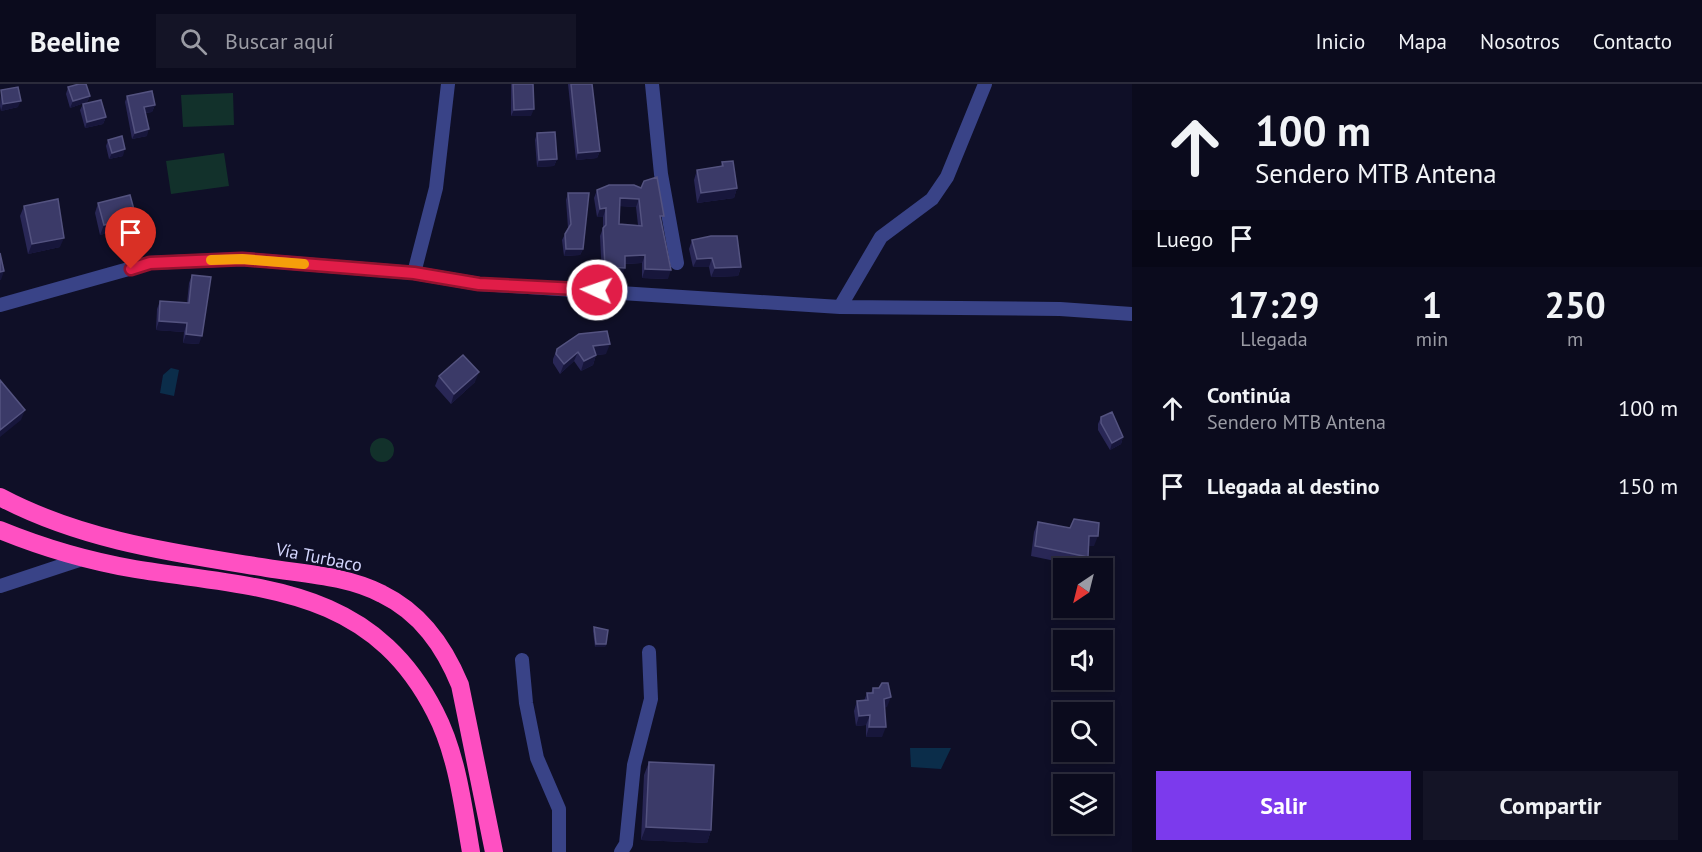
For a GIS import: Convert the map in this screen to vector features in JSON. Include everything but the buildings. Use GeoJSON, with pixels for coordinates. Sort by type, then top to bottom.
{"type":"FeatureCollection","features":[{"type":"Feature","properties":{"kind":"highway","name":"Vía Turbaco"},"geometry":{"type":"LineString","coordinates":[[0,497],[26,510],[94,536],[141,547],[360,585],[399,603],[414,614],[436,638],[460,685],[494,852]]}},
{"type":"Feature","properties":{"kind":"highway"},"geometry":{"type":"LineString","coordinates":[[0,530],[82,559],[288,594],[324,605],[352,620],[378,639],[402,662],[436,713],[453,761],[471,852]]}},
{"type":"Feature","properties":{"kind":"street"},"geometry":{"type":"LineString","coordinates":[[414,273],[436,188],[448,84]]}},
{"type":"Feature","properties":{"kind":"street"},"geometry":{"type":"LineString","coordinates":[[652,84],[661,174],[677,263]]}},
{"type":"Feature","properties":{"kind":"street"},"geometry":{"type":"LineString","coordinates":[[840,307],[860,268],[881,237],[932,199],[947,177],[985,84]]}},
{"type":"Feature","properties":{"kind":"street"},"geometry":{"type":"LineString","coordinates":[[0,305],[150,263],[242,259],[414,273],[479,284],[840,307],[1060,309],[1132,314]]}},
{"type":"Feature","properties":{"kind":"street"},"geometry":{"type":"LineString","coordinates":[[0,586],[82,559]]}},
{"type":"Feature","properties":{"kind":"street"},"geometry":{"type":"LineString","coordinates":[[621,852],[626,844],[634,765],[651,699],[649,652]]}},
{"type":"Feature","properties":{"kind":"street"},"geometry":{"type":"LineString","coordinates":[[522,660],[526,703],[537,758],[559,809],[559,852]]}},
{"type":"Feature","properties":{"kind":"street"},"geometry":{"type":"LineString","coordinates":[[494,852],[501,852]]}},
{"type":"Feature","properties":{"kind":"green space"},"geometry":{"type":"Polygon","coordinates":[[[233,93],[234,125],[183,127],[181,95],[233,93]]]}},
{"type":"Feature","properties":{"kind":"green space"},"geometry":{"type":"Polygon","coordinates":[[[224,153],[229,186],[171,194],[166,161],[224,153]]]}},
{"type":"Feature","properties":{"kind":"green space"},"geometry":{"type":"Polygon","coordinates":[[[382,438],[387,439],[393,445],[393,455],[387,461],[382,462],[377,461],[371,455],[370,450],[371,445],[377,439],[382,438]]]}},
{"type":"Feature","properties":{"kind":"water"},"geometry":{"type":"Polygon","coordinates":[[[171,368],[179,370],[174,396],[160,393],[163,375],[171,368]]]}},
{"type":"Feature","properties":{"kind":"water"},"geometry":{"type":"Polygon","coordinates":[[[910,748],[951,748],[941,769],[911,767],[910,748]]]}},
{"type":"Feature","properties":{"kind":"slow traffic"},"geometry":{"type":"LineString","coordinates":[[211,260],[242,259],[304,264]]}},
{"type":"Feature","properties":{"kind":"route"},"geometry":{"type":"LineString","coordinates":[[131,269],[150,263],[242,259],[414,273],[479,284],[597,290]]}}]}
